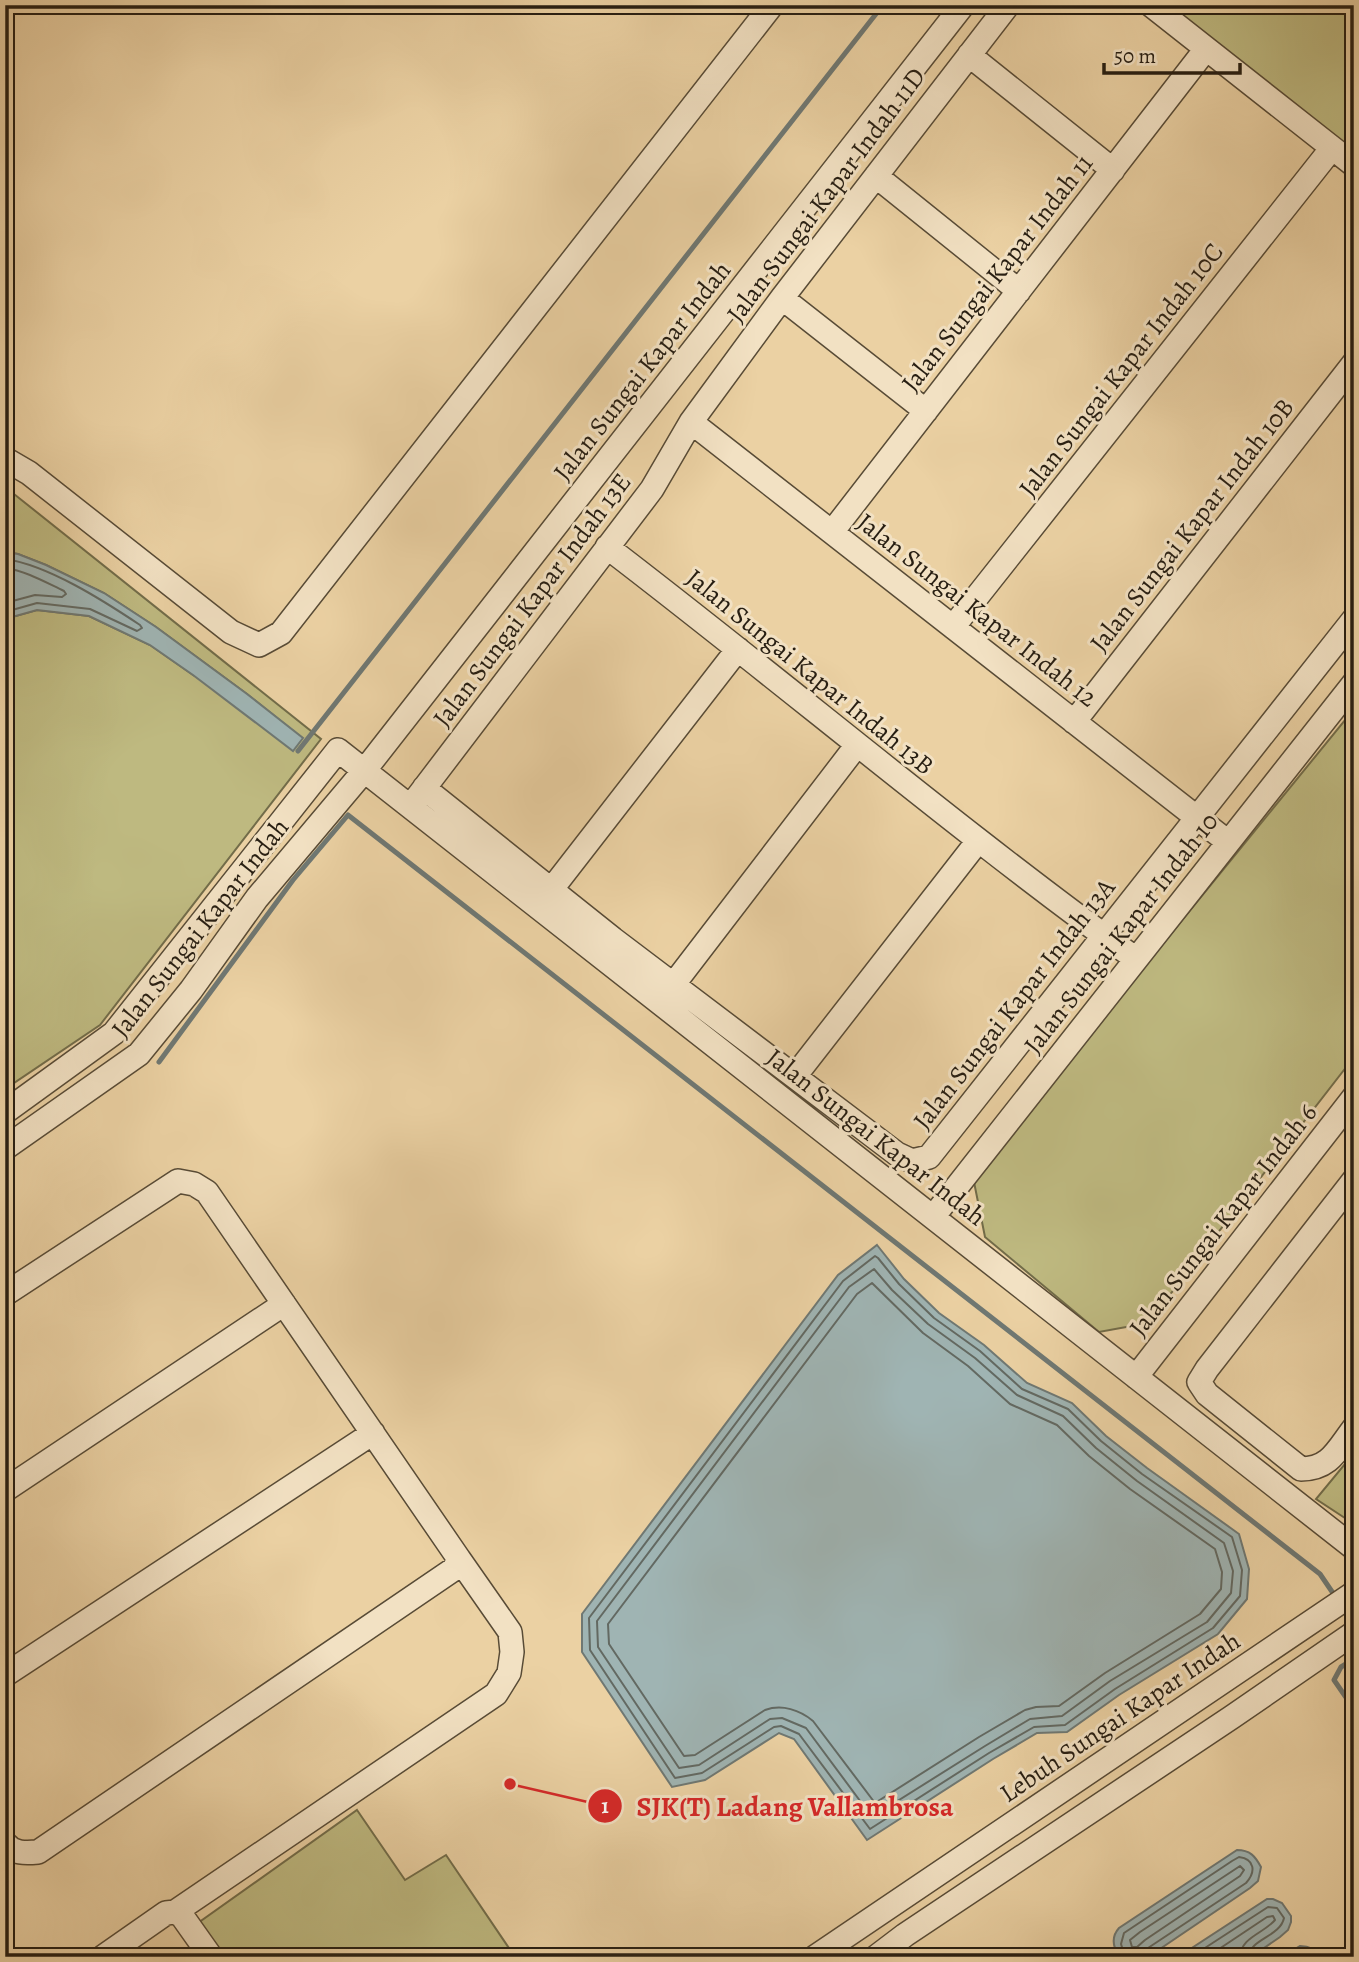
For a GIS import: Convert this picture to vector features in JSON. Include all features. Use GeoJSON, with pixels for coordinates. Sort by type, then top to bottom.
{"type":"FeatureCollection","features":[{"type":"Feature","properties":{"kind":"street"},"geometry":{"type":"LineString","coordinates":[[5,459],[29,473],[232,632],[259,645],[281,633],[772,5]]}},
{"type":"Feature","properties":{"kind":"street","name":"Jalan Sungai Kapar Indah"},"geometry":{"type":"LineString","coordinates":[[5,1148],[139,1055],[191,990],[257,898],[356,779],[964,5]]}},
{"type":"Feature","properties":{"kind":"street","name":"Jalan Sungai Kapar Indah 11D"},"geometry":{"type":"LineString","coordinates":[[691,422],[782,298],[1008,5]]}},
{"type":"Feature","properties":{"kind":"street"},"geometry":{"type":"LineString","coordinates":[[1151,5],[1354,165]]}},
{"type":"Feature","properties":{"kind":"street","name":"Jalan Sungai Kapar Indah 11"},"geometry":{"type":"LineString","coordinates":[[832,532],[1206,49]]}},
{"type":"Feature","properties":{"kind":"street"},"geometry":{"type":"LineString","coordinates":[[969,55],[1113,170]]}},
{"type":"Feature","properties":{"kind":"street","name":"Jalan Sungai Kapar Indah 10C"},"geometry":{"type":"LineString","coordinates":[[953,627],[1332,148]]}},
{"type":"Feature","properties":{"kind":"street"},"geometry":{"type":"LineString","coordinates":[[876,176],[1019,291]]}},
{"type":"Feature","properties":{"kind":"street"},"geometry":{"type":"LineString","coordinates":[[782,298],[926,411]]}},
{"type":"Feature","properties":{"kind":"street","name":"Jalan Sungai Kapar Indah 10B"},"geometry":{"type":"LineString","coordinates":[[1074,722],[1354,363]]}},
{"type":"Feature","properties":{"kind":"street","name":"Jalan Sungai Kapar Indah 12"},"geometry":{"type":"LineString","coordinates":[[691,422],[1228,842]]}},
{"type":"Feature","properties":{"kind":"street","name":"Jalan Sungai Kapar Indah 13E"},"geometry":{"type":"LineString","coordinates":[[410,807],[652,489],[691,422]]}},
{"type":"Feature","properties":{"kind":"street","name":"Jalan Sungai Kapar Indah 13B"},"geometry":{"type":"LineString","coordinates":[[607,548],[978,841],[1136,959]]}},
{"type":"Feature","properties":{"kind":"street","name":"Jalan Sungai Kapar Indah 13A"},"geometry":{"type":"LineString","coordinates":[[424,788],[673,985],[897,1154],[912,1161],[929,1157],[1354,619]]}},
{"type":"Feature","properties":{"kind":"street"},"geometry":{"type":"LineString","coordinates":[[551,890],[738,649]]}},
{"type":"Feature","properties":{"kind":"street","name":"Jalan Sungai Kapar Indah 10"},"geometry":{"type":"LineString","coordinates":[[933,1217],[1354,683]]}},
{"type":"Feature","properties":{"kind":"street"},"geometry":{"type":"LineString","coordinates":[[673,985],[857,745]]}},
{"type":"Feature","properties":{"kind":"street","name":"Jalan Sungai Kapar Indah"},"geometry":{"type":"LineString","coordinates":[[5,1112],[114,1033],[338,750],[356,779],[410,807],[1354,1548]]}},
{"type":"Feature","properties":{"kind":"street"},"geometry":{"type":"LineString","coordinates":[[795,1076],[978,841]]}},
{"type":"Feature","properties":{"kind":"street","name":"Jalan Sungai Kapar Indah 6"},"geometry":{"type":"LineString","coordinates":[[1136,1377],[1353,1098]]}},
{"type":"Feature","properties":{"kind":"street"},"geometry":{"type":"LineString","coordinates":[[1354,1180],[1199,1382],[1207,1394],[1300,1469],[1316,1469],[1330,1459],[1354,1429]]}},
{"type":"Feature","properties":{"kind":"street"},"geometry":{"type":"LineString","coordinates":[[5,1294],[178,1181],[194,1184],[206,1192],[510,1632],[512,1652],[509,1673],[496,1694],[175,1912],[166,1913],[103,1957]]}},
{"type":"Feature","properties":{"kind":"street"},"geometry":{"type":"LineString","coordinates":[[5,1490],[284,1304]]}},
{"type":"Feature","properties":{"kind":"street"},"geometry":{"type":"LineString","coordinates":[[5,1675],[373,1433]]}},
{"type":"Feature","properties":{"kind":"street"},"geometry":{"type":"LineString","coordinates":[[5,1843],[8,1848],[22,1853],[38,1852],[454,1569],[459,1559]]}},
{"type":"Feature","properties":{"kind":"street","name":"Lebuh Sungai Kapar Indah"},"geometry":{"type":"LineString","coordinates":[[815,1957],[1354,1593]]}},
{"type":"Feature","properties":{"kind":"street"},"geometry":{"type":"LineString","coordinates":[[876,1956],[1354,1633]]}},
{"type":"Feature","properties":{"kind":"street"},"geometry":{"type":"LineString","coordinates":[[175,1912],[182,1916],[211,1957]]}},
{"type":"Feature","properties":{"kind":"shaded area"},"geometry":{"type":"Polygon","coordinates":[[[1159,5],[1354,5],[1354,155],[1159,5]]]}},
{"type":"Feature","properties":{"kind":"shaded area"},"geometry":{"type":"Polygon","coordinates":[[[5,489],[321,739],[100,1025],[5,1089],[5,1038],[9,1035],[5,1028],[5,619],[37,610],[89,616],[150,645],[193,675],[302,738],[156,627],[104,593],[46,565],[5,552],[5,489]]]}},
{"type":"Feature","properties":{"kind":"shaded area"},"geometry":{"type":"Polygon","coordinates":[[[1354,709],[1354,1057],[1148,1323],[1099,1332],[985,1237],[973,1177],[1354,709]]]}},
{"type":"Feature","properties":{"kind":"shaded area"},"geometry":{"type":"Polygon","coordinates":[[[1354,1453],[1354,1524],[1316,1499],[1354,1453]]]}},
{"type":"Feature","properties":{"kind":"shaded area"},"geometry":{"type":"Polygon","coordinates":[[[357,1810],[405,1880],[446,1855],[515,1957],[222,1957],[198,1923],[357,1810]]]}},
{"type":"Feature","properties":{"kind":"water"},"geometry":{"type":"Polygon","coordinates":[[[5,552],[46,565],[104,593],[156,627],[303,738],[293,751],[150,645],[89,616],[37,610],[5,619],[5,552]]]}},
{"type":"Feature","properties":{"kind":"water"},"geometry":{"type":"Polygon","coordinates":[[[877,1245],[904,1279],[939,1313],[984,1345],[1027,1383],[1072,1403],[1106,1436],[1239,1534],[1249,1569],[1247,1599],[1218,1634],[1119,1695],[1067,1732],[1037,1733],[867,1840],[794,1739],[779,1733],[705,1780],[672,1787],[582,1652],[582,1614],[838,1275],[877,1245]]]}},
{"type":"Feature","properties":{"kind":"water"},"geometry":{"type":"Polygon","coordinates":[[[1237,1850],[1249,1852],[1257,1860],[1261,1867],[1258,1881],[1148,1957],[1119,1956],[1114,1942],[1119,1928],[1237,1850]]]}},
{"type":"Feature","properties":{"kind":"water"},"geometry":{"type":"Polygon","coordinates":[[[1267,1899],[1282,1903],[1291,1916],[1291,1922],[1288,1930],[1280,1937],[1251,1957],[1178,1957],[1267,1899]]]}},
{"type":"Feature","properties":{"kind":"water"},"geometry":{"type":"Polygon","coordinates":[[[1300,1946],[1312,1948],[1321,1957],[1282,1957],[1300,1946]]]}},
{"type":"Feature","properties":{"kind":"waterway"},"geometry":{"type":"LineString","coordinates":[[298,751],[883,5]]}},
{"type":"Feature","properties":{"kind":"waterway"},"geometry":{"type":"LineString","coordinates":[[159,1062],[293,880],[348,815],[1320,1574],[1337,1599]]}},
{"type":"Feature","properties":{"kind":"waterway"},"geometry":{"type":"LineString","coordinates":[[1343,1607],[1354,1622]]}},
{"type":"Feature","properties":{"kind":"waterway"},"geometry":{"type":"LineString","coordinates":[[1354,1659],[1341,1667],[1334,1680],[1354,1709]]}},
{"type":"Feature","properties":{"kind":"place","name":"SJK(T) Ladang Vallambrosa"},"geometry":{"type":"Point","coordinates":[510,1784]}}]}
